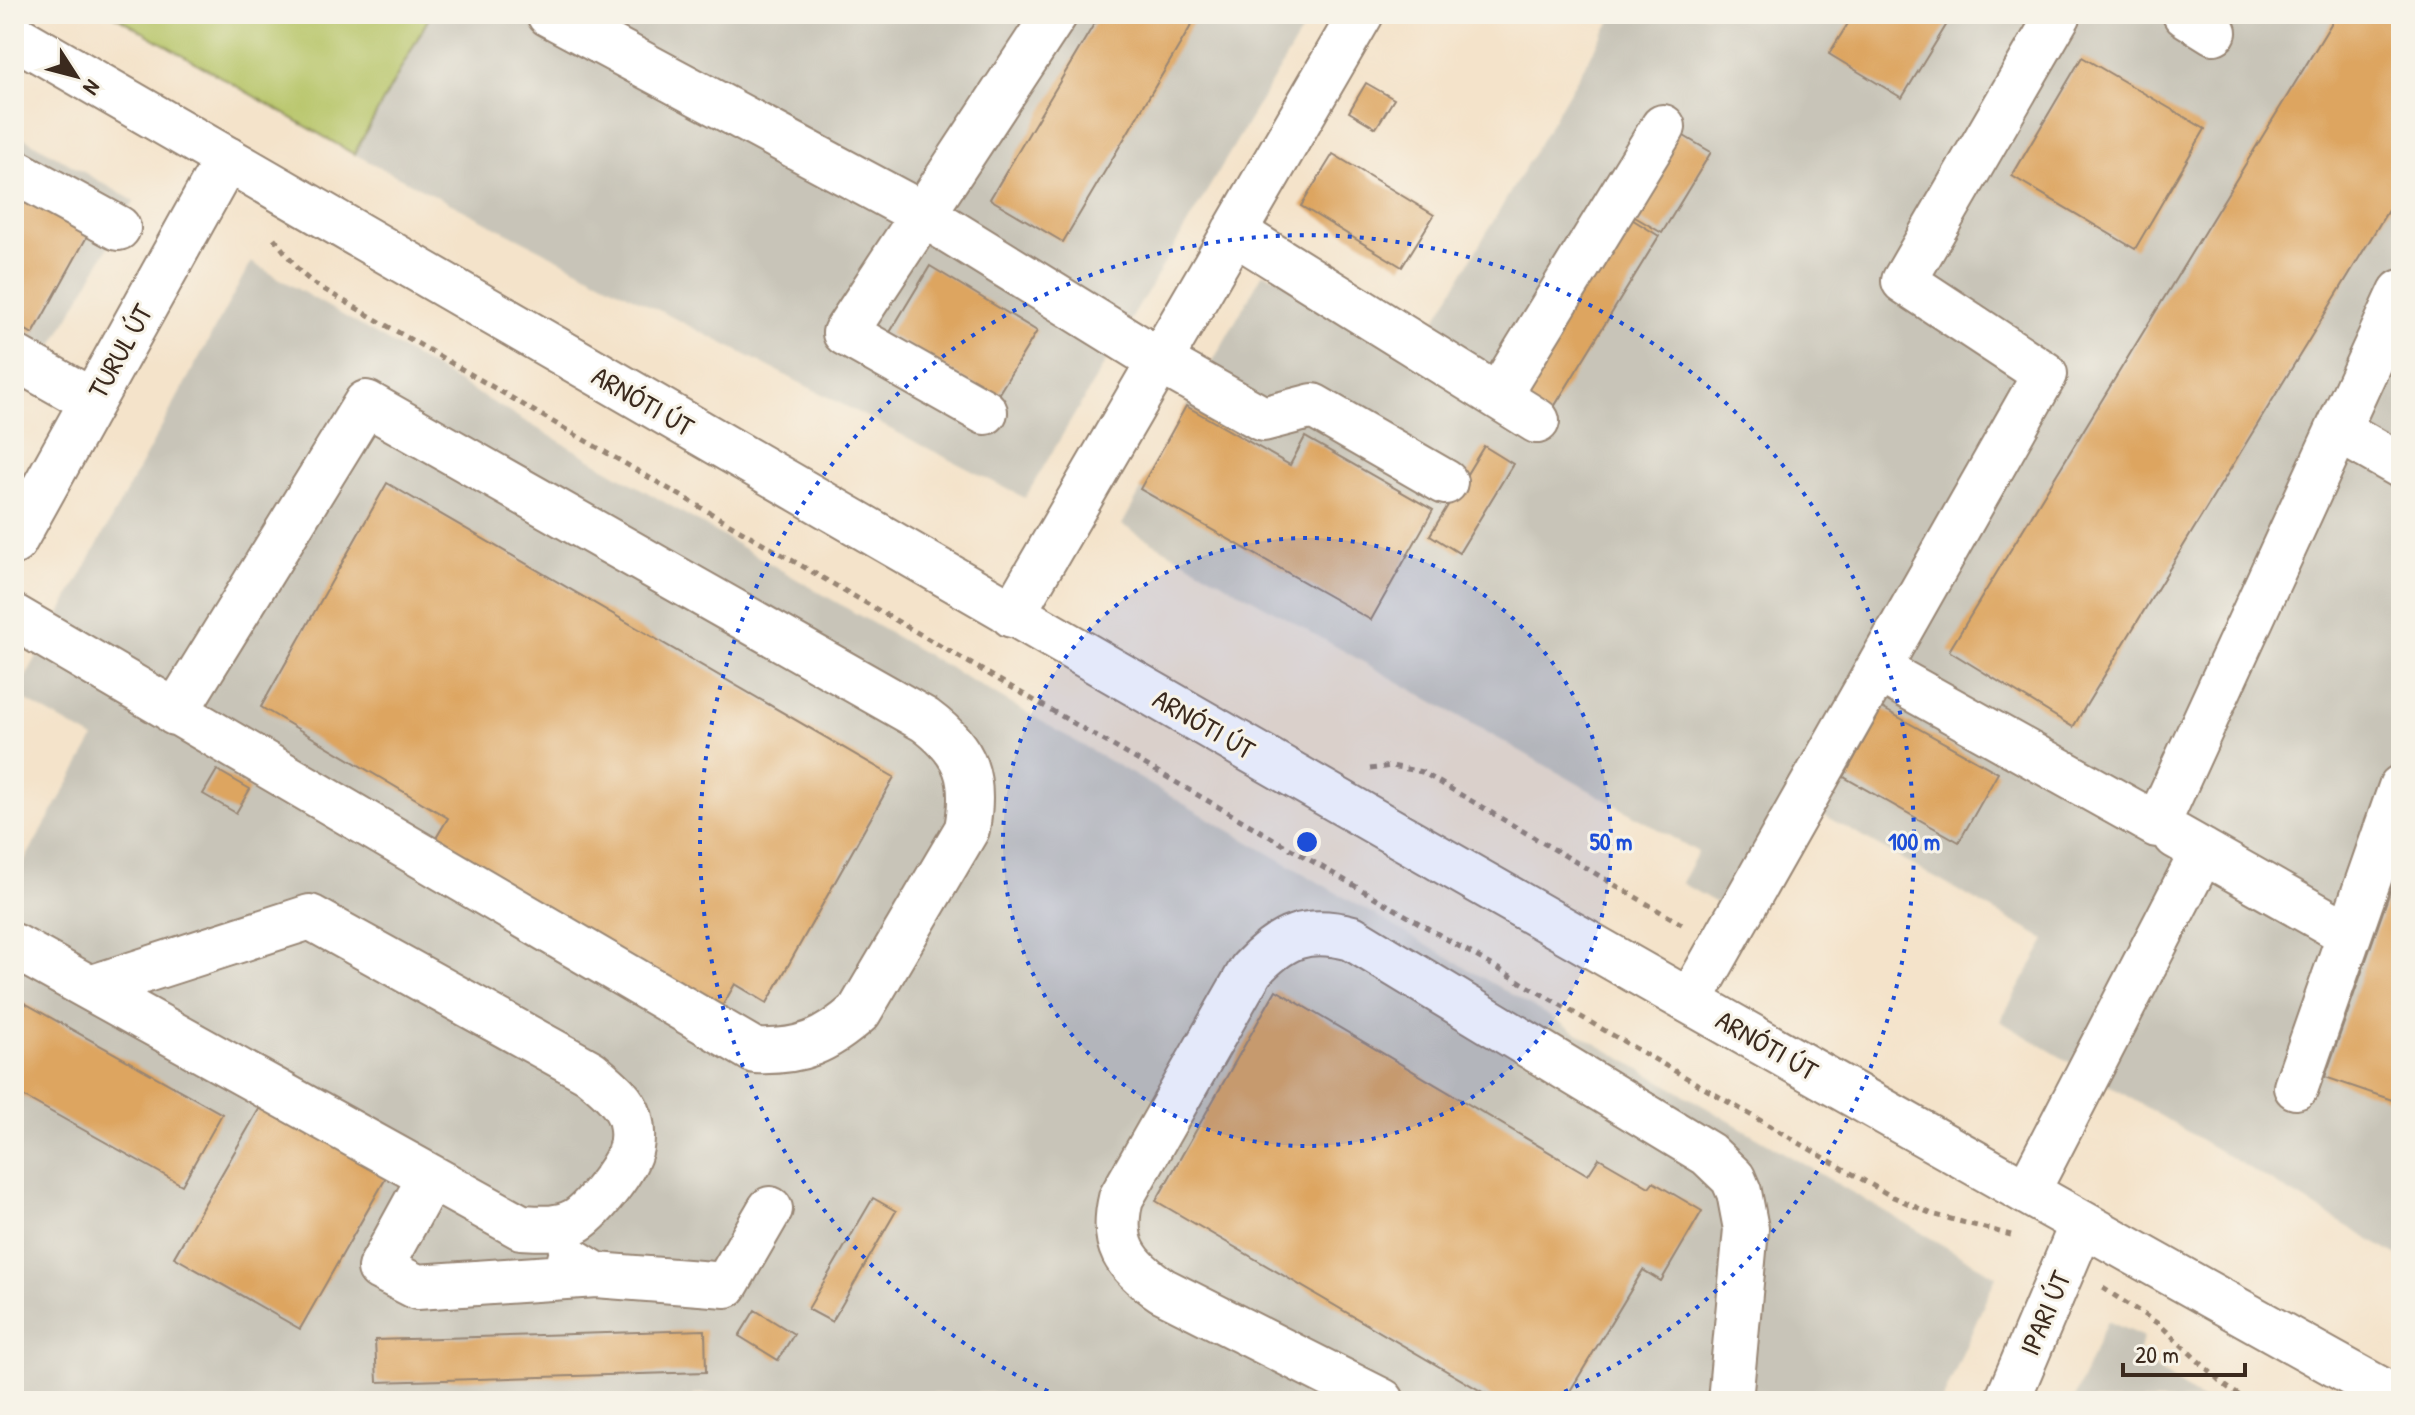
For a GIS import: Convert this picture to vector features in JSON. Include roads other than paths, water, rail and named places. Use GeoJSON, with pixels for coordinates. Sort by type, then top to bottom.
{"type":"FeatureCollection","features":[{"type":"Feature","properties":{"kind":"main road"},"geometry":{"type":"LineString","coordinates":[[549,14],[924,215],[1160,361],[1263,419],[1313,406],[1445,482]]}},
{"type":"Feature","properties":{"kind":"main road"},"geometry":{"type":"LineString","coordinates":[[985,412],[845,333],[1055,14]]}},
{"type":"Feature","properties":{"kind":"main road"},"geometry":{"type":"LineString","coordinates":[[1012,615],[1361,14]]}},
{"type":"Feature","properties":{"kind":"main road"},"geometry":{"type":"LineString","coordinates":[[1690,1001],[2045,374],[1904,281],[2059,14]]}},
{"type":"Feature","properties":{"kind":"main road","name":"ARNÓTI ÚT"},"geometry":{"type":"LineString","coordinates":[[14,36],[1012,615],[2082,1224],[2401,1401]]}},
{"type":"Feature","properties":{"kind":"main road"},"geometry":{"type":"LineString","coordinates":[[1498,396],[1663,127]]}},
{"type":"Feature","properties":{"kind":"main road","name":"TURUL ÚT"},"geometry":{"type":"LineString","coordinates":[[14,542],[227,159]]}},
{"type":"Feature","properties":{"kind":"main road"},"geometry":{"type":"LineString","coordinates":[[14,171],[118,228]]}},
{"type":"Feature","properties":{"kind":"main road"},"geometry":{"type":"LineString","coordinates":[[1234,232],[1537,421]]}},
{"type":"Feature","properties":{"kind":"main road"},"geometry":{"type":"LineString","coordinates":[[2157,825],[2401,292]]}},
{"type":"Feature","properties":{"kind":"main road"},"geometry":{"type":"LineString","coordinates":[[14,357],[92,401]]}},
{"type":"Feature","properties":{"kind":"main road"},"geometry":{"type":"LineString","coordinates":[[14,617],[175,713],[755,1051],[785,1052],[812,1043],[841,1028],[859,1012],[967,829],[971,804],[971,786],[962,757],[947,736],[925,720],[366,403],[175,713]]}},
{"type":"Feature","properties":{"kind":"main road"},"geometry":{"type":"LineString","coordinates":[[2338,430],[2401,466]]}},
{"type":"Feature","properties":{"kind":"main road"},"geometry":{"type":"LineString","coordinates":[[1879,670],[2349,934]]}},
{"type":"Feature","properties":{"kind":"main road"},"geometry":{"type":"LineString","coordinates":[[2296,1087],[2401,787]]}},
{"type":"Feature","properties":{"kind":"main road"},"geometry":{"type":"LineString","coordinates":[[2027,1192],[2203,851]]}},
{"type":"Feature","properties":{"kind":"main road"},"geometry":{"type":"LineString","coordinates":[[90,988],[310,917],[506,1025],[590,1072],[611,1090],[629,1115],[632,1135],[628,1155],[607,1188],[577,1220],[553,1228],[521,1227]]}},
{"type":"Feature","properties":{"kind":"main road"},"geometry":{"type":"LineString","coordinates":[[1382,1401],[1162,1290],[1144,1278],[1131,1263],[1116,1233],[1121,1198],[1251,970],[1277,946],[1308,933],[1329,932],[1352,938],[1708,1154],[1733,1178],[1746,1229],[1730,1401]]}},
{"type":"Feature","properties":{"kind":"main road"},"geometry":{"type":"LineString","coordinates":[[14,946],[521,1227],[596,1275]]}},
{"type":"Feature","properties":{"kind":"main road"},"geometry":{"type":"LineString","coordinates":[[430,1177],[380,1268],[417,1287],[596,1275],[726,1285],[770,1209]]}},
{"type":"Feature","properties":{"kind":"main road","name":"IPARI ÚT"},"geometry":{"type":"LineString","coordinates":[[2007,1401],[2082,1224]]}}]}
